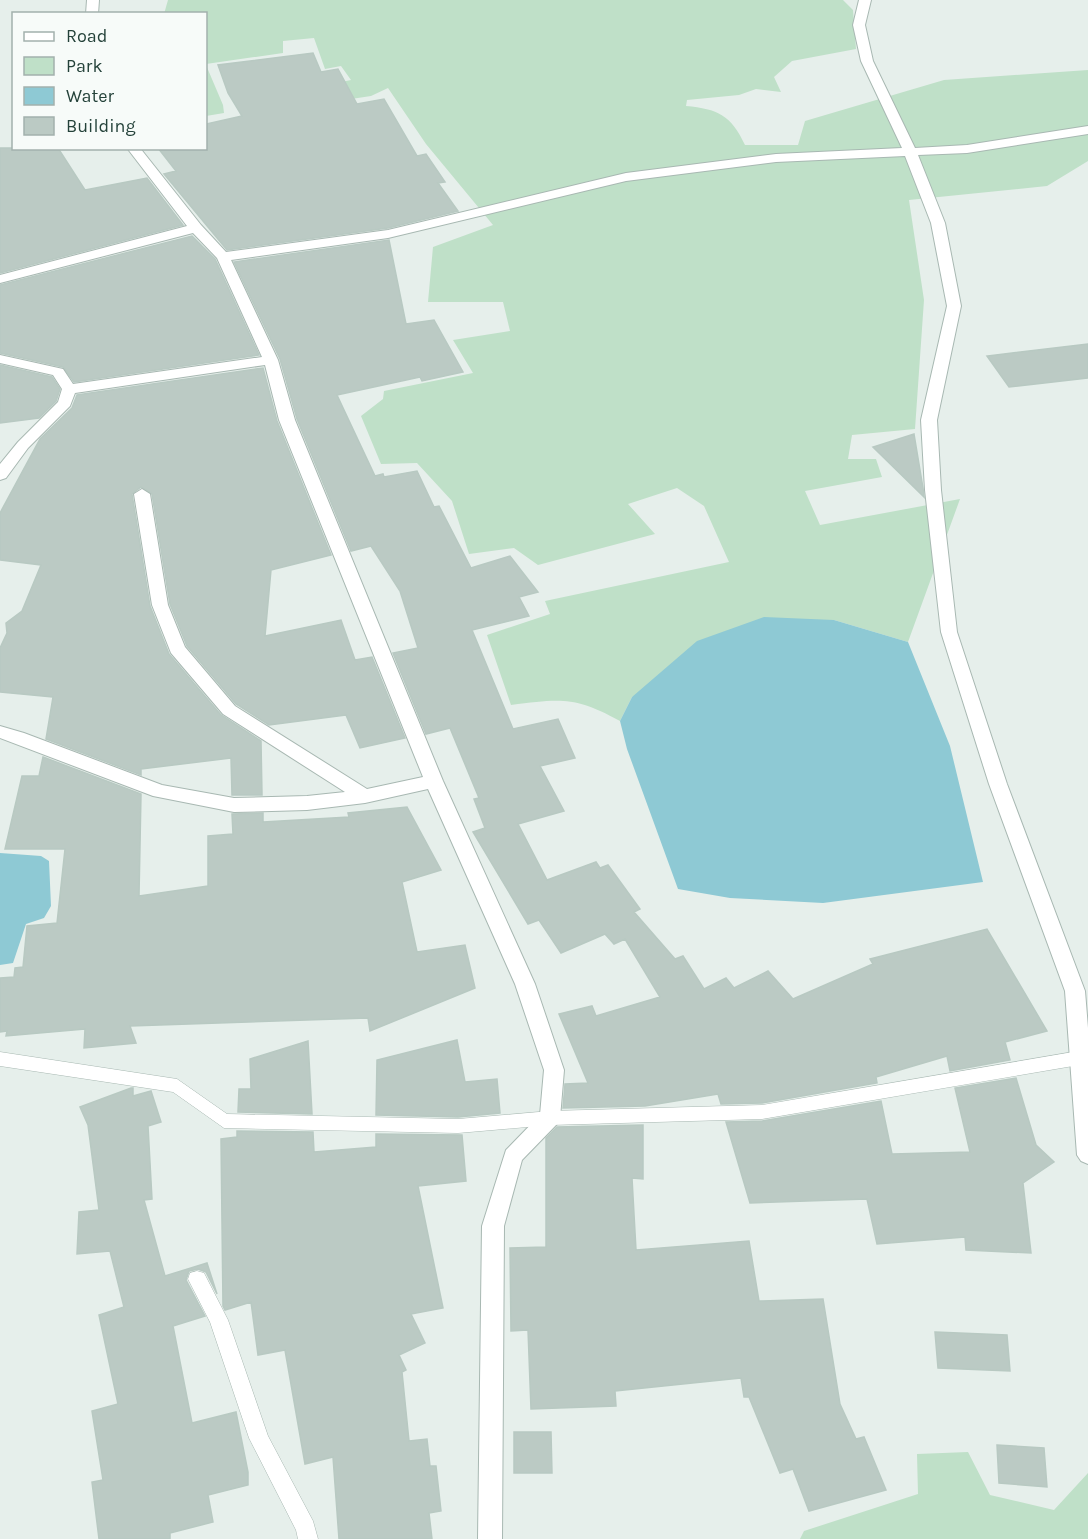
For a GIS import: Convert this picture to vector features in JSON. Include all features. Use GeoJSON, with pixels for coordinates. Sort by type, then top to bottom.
{"type":"FeatureCollection","features":[{"type":"Feature","properties":{"kind":"street"},"geometry":{"type":"LineString","coordinates":[[865,0],[858,25],[867,61],[910,151],[938,223],[954,306],[929,420],[933,490],[949,632],[998,784],[1075,991],[1088,1155]]}},
{"type":"Feature","properties":{"kind":"street"},"geometry":{"type":"LineString","coordinates":[[223,257],[388,234],[626,177],[776,158],[967,149],[1088,130]]}},
{"type":"Feature","properties":{"kind":"street"},"geometry":{"type":"LineString","coordinates":[[135,150],[196,228],[223,257],[272,360],[287,420],[434,781],[525,984],[554,1070],[550,1118],[513,1156],[493,1226],[490,1539]]}},
{"type":"Feature","properties":{"kind":"street"},"geometry":{"type":"LineString","coordinates":[[0,279],[196,228]]}},
{"type":"Feature","properties":{"kind":"street"},"geometry":{"type":"LineString","coordinates":[[0,359],[58,372],[69,389],[65,404],[23,445],[0,475]]}},
{"type":"Feature","properties":{"kind":"street"},"geometry":{"type":"LineString","coordinates":[[69,389],[272,360]]}},
{"type":"Feature","properties":{"kind":"street"},"geometry":{"type":"LineString","coordinates":[[142,494],[160,605],[177,649],[229,710],[365,796]]}},
{"type":"Feature","properties":{"kind":"street"},"geometry":{"type":"LineString","coordinates":[[0,732],[159,791],[234,805],[307,803],[365,796],[434,781]]}},
{"type":"Feature","properties":{"kind":"lane"},"geometry":{"type":"LineString","coordinates":[[0,1059],[177,1086],[225,1121],[458,1126],[550,1118],[762,1112],[1079,1058]]}},
{"type":"Feature","properties":{"kind":"lane"},"geometry":{"type":"LineString","coordinates":[[197,1279],[219,1320],[260,1438],[306,1528],[309,1539]]}},
{"type":"Feature","properties":{"kind":"green space"},"geometry":{"type":"Polygon","coordinates":[[[168,0],[843,0],[853,10],[856,49],[792,61],[774,77],[781,92],[756,89],[739,95],[687,100],[686,106],[707,109],[729,120],[745,145],[798,145],[805,121],[944,80],[1088,70],[1088,161],[1047,186],[909,200],[924,300],[915,429],[852,435],[848,459],[876,459],[882,477],[805,491],[820,525],[960,499],[908,642],[834,620],[632,697],[620,721],[591,707],[567,701],[511,705],[487,635],[550,614],[545,601],[729,562],[704,506],[677,488],[628,504],[655,534],[538,565],[514,548],[469,554],[452,501],[417,463],[381,464],[361,416],[383,399],[384,391],[473,373],[453,340],[510,331],[503,302],[428,302],[433,247],[493,225],[426,144],[388,88],[371,96],[305,106],[298,91],[351,80],[341,66],[325,69],[314,38],[283,41],[283,53],[207,64],[207,12],[165,12],[168,0]]]}},
{"type":"Feature","properties":{"kind":"green space"},"geometry":{"type":"Polygon","coordinates":[[[207,67],[223,105],[224,113],[207,116],[207,67]]]}},
{"type":"Feature","properties":{"kind":"green space"},"geometry":{"type":"Polygon","coordinates":[[[968,1452],[990,1495],[1054,1510],[1088,1473],[1088,1539],[800,1539],[804,1531],[918,1494],[917,1454],[968,1452]]]}},
{"type":"Feature","properties":{"kind":"water"},"geometry":{"type":"Polygon","coordinates":[[[764,617],[834,620],[908,642],[950,746],[983,882],[823,903],[730,898],[678,889],[627,749],[620,721],[632,697],[697,641],[764,617]]]}},
{"type":"Feature","properties":{"kind":"water"},"geometry":{"type":"Polygon","coordinates":[[[0,853],[41,856],[49,861],[51,906],[44,918],[26,924],[13,963],[0,965],[0,853]]]}},
{"type":"Feature","properties":{"kind":"building"},"geometry":{"type":"Polygon","coordinates":[[[313,53],[321,72],[338,69],[357,104],[384,99],[417,156],[426,154],[445,182],[438,183],[458,211],[388,228],[227,250],[164,174],[176,171],[160,150],[207,150],[207,124],[242,116],[228,93],[218,65],[313,53]]]}},
{"type":"Feature","properties":{"kind":"building"},"geometry":{"type":"Polygon","coordinates":[[[0,148],[59,150],[85,190],[147,178],[183,225],[0,273],[0,148]]]}},
{"type":"Feature","properties":{"kind":"building"},"geometry":{"type":"Polygon","coordinates":[[[192,236],[215,259],[259,355],[74,382],[63,367],[0,353],[0,285],[192,236]]]}},
{"type":"Feature","properties":{"kind":"building"},"geometry":{"type":"Polygon","coordinates":[[[389,240],[406,324],[434,320],[463,372],[422,381],[420,377],[337,395],[375,476],[383,474],[384,477],[417,471],[434,507],[439,506],[471,568],[510,556],[538,592],[519,597],[529,616],[472,630],[513,729],[558,719],[575,758],[540,766],[564,811],[518,824],[547,880],[596,862],[600,868],[608,865],[640,909],[634,912],[675,959],[683,956],[704,989],[726,978],[734,988],[768,971],[793,999],[873,964],[870,959],[987,929],[1047,1031],[1005,1042],[1010,1060],[950,1071],[947,1056],[876,1077],[877,1083],[762,1103],[721,1104],[718,1094],[645,1106],[563,1108],[565,1084],[588,1083],[559,1014],[592,1006],[596,1016],[660,997],[625,939],[614,944],[605,934],[561,953],[539,920],[528,924],[473,832],[485,828],[474,799],[479,798],[450,728],[426,734],[393,653],[418,648],[400,591],[371,546],[351,551],[297,419],[280,359],[234,262],[389,240]]]}},
{"type":"Feature","properties":{"kind":"building"},"geometry":{"type":"Polygon","coordinates":[[[1088,344],[1088,378],[1009,387],[987,356],[1088,344]]]}},
{"type":"Feature","properties":{"kind":"building"},"geometry":{"type":"Polygon","coordinates":[[[0,365],[52,377],[60,389],[56,401],[39,418],[0,423],[0,365]]]}},
{"type":"Feature","properties":{"kind":"building"},"geometry":{"type":"Polygon","coordinates":[[[263,368],[277,421],[331,555],[271,570],[265,636],[341,620],[355,660],[372,657],[405,738],[360,748],[346,715],[269,725],[236,704],[187,646],[170,604],[152,494],[141,487],[132,494],[150,606],[169,654],[221,715],[261,741],[262,795],[232,795],[231,758],[141,769],[141,775],[46,739],[53,697],[0,692],[0,648],[7,633],[6,623],[22,611],[41,565],[0,560],[0,513],[40,439],[72,408],[77,395],[263,368]]]}},
{"type":"Feature","properties":{"kind":"building"},"geometry":{"type":"Polygon","coordinates":[[[914,434],[923,488],[924,497],[873,447],[914,434]]]}},
{"type":"Feature","properties":{"kind":"building"},"geometry":{"type":"Polygon","coordinates":[[[43,757],[141,794],[139,896],[208,886],[208,836],[233,834],[232,814],[263,813],[263,822],[349,817],[348,813],[407,807],[441,870],[402,882],[417,952],[465,945],[475,988],[370,1031],[368,1018],[130,1026],[136,1043],[84,1048],[85,1029],[6,1036],[7,1031],[0,1032],[0,978],[14,977],[15,968],[23,967],[27,926],[57,923],[65,849],[5,849],[22,776],[39,776],[43,757]]]}},
{"type":"Feature","properties":{"kind":"building"},"geometry":{"type":"Polygon","coordinates":[[[457,1040],[465,1082],[497,1079],[500,1113],[458,1117],[376,1115],[377,1060],[457,1040]]]}},
{"type":"Feature","properties":{"kind":"building"},"geometry":{"type":"Polygon","coordinates":[[[308,1041],[312,1114],[238,1112],[239,1089],[251,1089],[250,1059],[308,1041]]]}},
{"type":"Feature","properties":{"kind":"building"},"geometry":{"type":"Polygon","coordinates":[[[1016,1078],[1036,1145],[1054,1162],[1023,1183],[1031,1253],[966,1250],[965,1237],[877,1244],[867,1199],[750,1203],[726,1122],[762,1121],[881,1101],[892,1154],[970,1152],[955,1088],[1016,1078]]]}},
{"type":"Feature","properties":{"kind":"building"},"geometry":{"type":"Polygon","coordinates":[[[133,1088],[133,1096],[151,1091],[161,1122],[148,1126],[152,1199],[144,1200],[165,1276],[207,1263],[217,1294],[206,1272],[198,1269],[189,1271],[186,1280],[205,1316],[173,1326],[192,1423],[236,1412],[248,1472],[248,1485],[208,1495],[213,1522],[170,1533],[170,1539],[99,1539],[92,1482],[103,1480],[92,1411],[118,1404],[99,1315],[124,1307],[110,1251],[77,1254],[79,1212],[99,1210],[88,1125],[80,1107],[133,1088]]]}},
{"type":"Feature","properties":{"kind":"building"},"geometry":{"type":"Polygon","coordinates":[[[643,1125],[643,1179],[632,1178],[636,1250],[749,1241],[759,1301],[823,1299],[840,1404],[856,1439],[864,1437],[886,1490],[809,1511],[793,1469],[780,1473],[749,1397],[744,1397],[741,1378],[615,1391],[616,1406],[531,1409],[528,1330],[511,1331],[510,1248],[546,1247],[546,1138],[557,1127],[643,1125]]]}},
{"type":"Feature","properties":{"kind":"building"},"geometry":{"type":"Polygon","coordinates":[[[237,1131],[313,1132],[314,1152],[376,1147],[376,1134],[462,1135],[466,1181],[418,1186],[443,1308],[411,1314],[425,1343],[399,1355],[406,1370],[402,1372],[409,1441],[427,1439],[430,1466],[436,1466],[441,1511],[429,1513],[432,1539],[339,1539],[333,1457],[305,1464],[285,1350],[258,1355],[251,1302],[225,1310],[223,1306],[221,1139],[237,1137],[237,1131]]]}},
{"type":"Feature","properties":{"kind":"building"},"geometry":{"type":"Polygon","coordinates":[[[935,1332],[1007,1335],[1010,1371],[938,1368],[935,1332]]]}},
{"type":"Feature","properties":{"kind":"building"},"geometry":{"type":"Polygon","coordinates":[[[514,1432],[551,1432],[552,1473],[514,1473],[514,1432]]]}},
{"type":"Feature","properties":{"kind":"building"},"geometry":{"type":"Polygon","coordinates":[[[997,1445],[1044,1448],[1047,1487],[999,1483],[997,1445]]]}}]}
